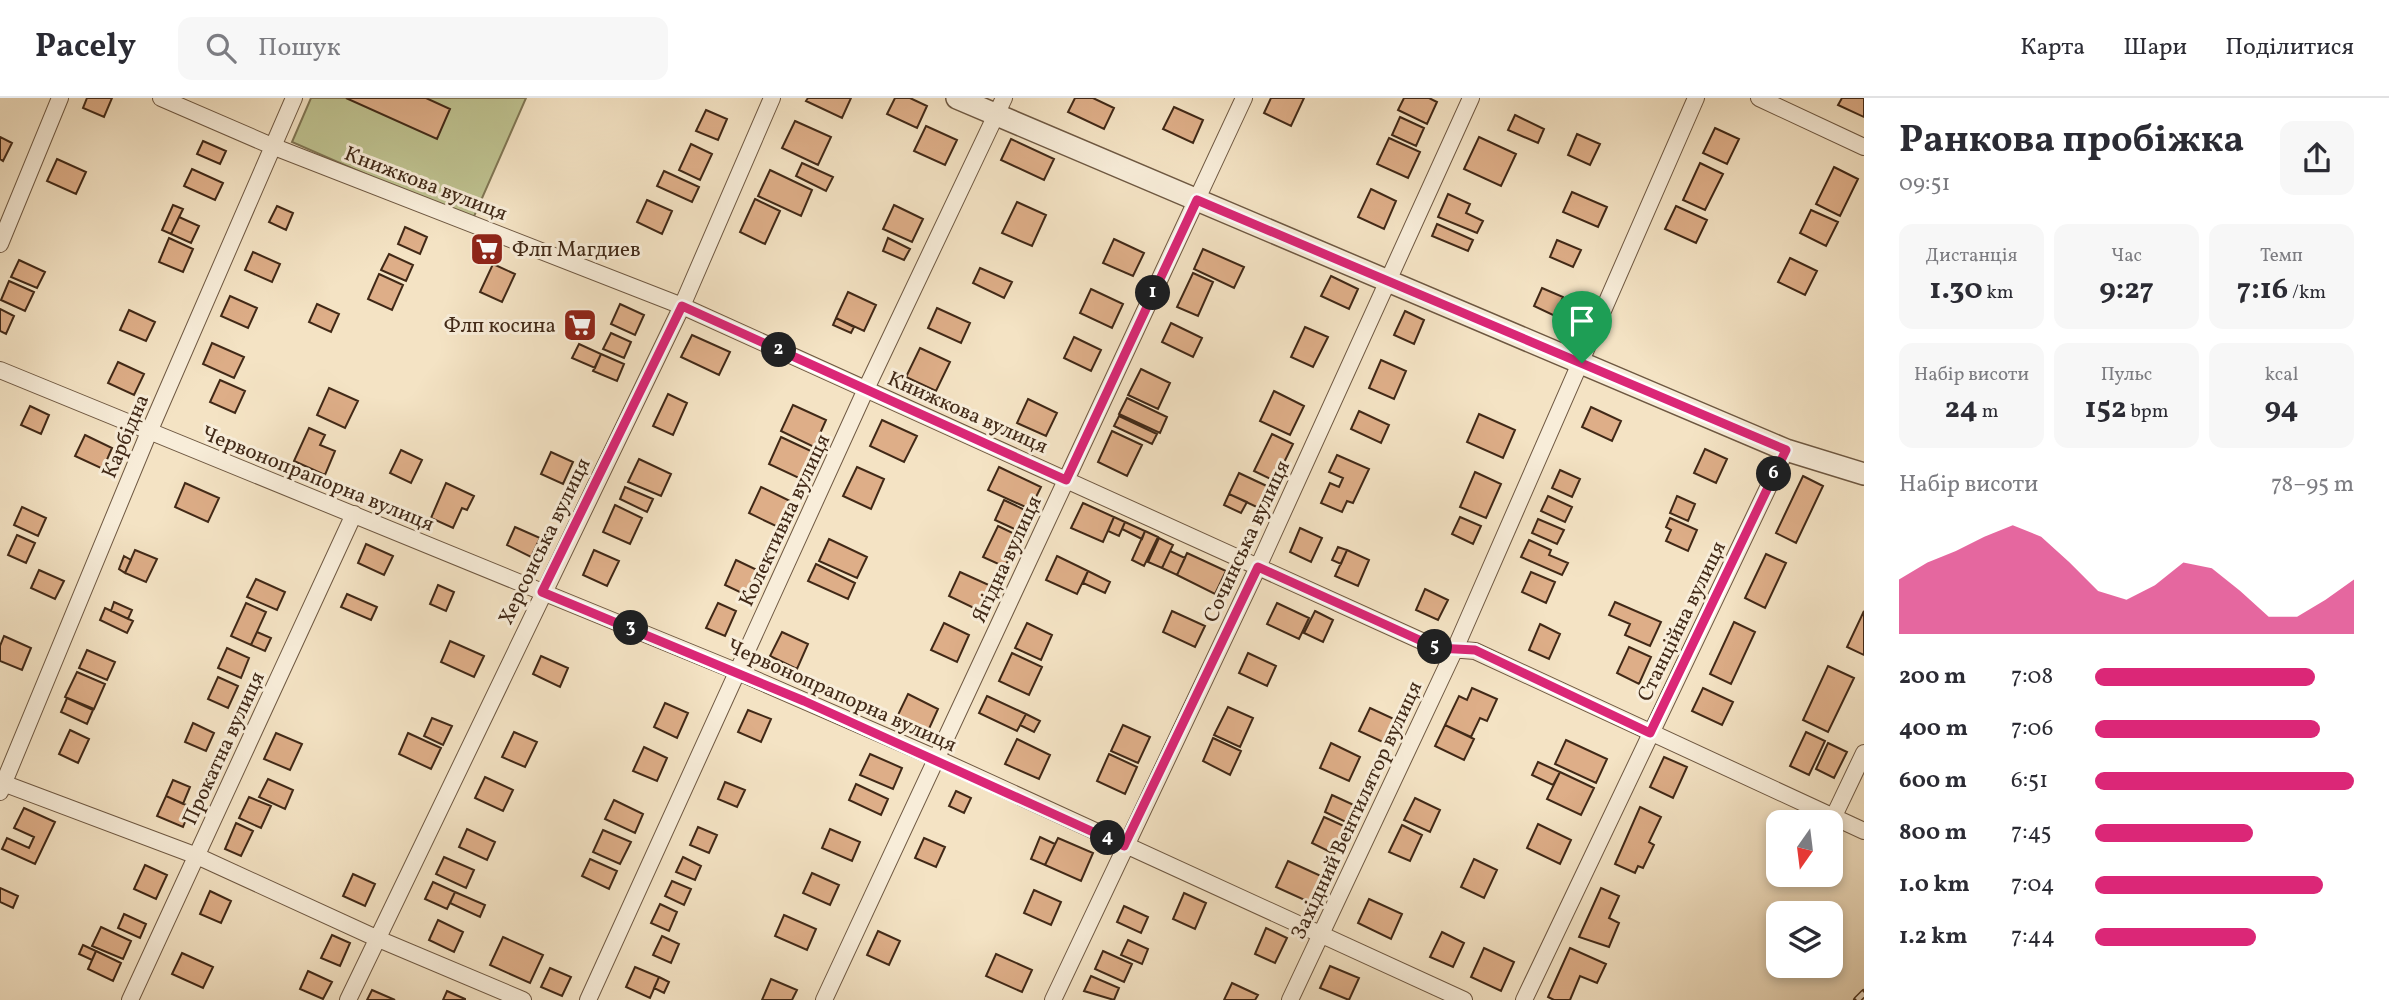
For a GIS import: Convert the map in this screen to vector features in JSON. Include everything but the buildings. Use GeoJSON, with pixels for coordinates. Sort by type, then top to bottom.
{"type":"FeatureCollection","features":[{"type":"Feature","properties":{"kind":"street"},"geometry":{"type":"LineString","coordinates":[[0,244],[60,98]]}},
{"type":"Feature","properties":{"kind":"street","name":"Книжкова вулиця"},"geometry":{"type":"LineString","coordinates":[[162,98],[272,146],[682,306],[1437,648],[1475,650],[1816,810]]}},
{"type":"Feature","properties":{"kind":"street","name":"Карбідна"},"geometry":{"type":"LineString","coordinates":[[1,786],[149,432],[294,98]]}},
{"type":"Feature","properties":{"kind":"street","name":"Херсонська вулиця"},"geometry":{"type":"LineString","coordinates":[[348,1000],[542,592],[682,306],[772,98]]}},
{"type":"Feature","properties":{"kind":"street"},"geometry":{"type":"LineString","coordinates":[[957,98],[1000,106],[1197,200],[1786,450],[1864,474]]}},
{"type":"Feature","properties":{"kind":"street","name":"Ягідна вулиця"},"geometry":{"type":"LineString","coordinates":[[824,1000],[1244,98]]}},
{"type":"Feature","properties":{"kind":"street","name":"Сочинська вулиця"},"geometry":{"type":"LineString","coordinates":[[1053,1000],[1258,567],[1471,98]]}},
{"type":"Feature","properties":{"kind":"street","name":"Західний Вентилятор вулиця"},"geometry":{"type":"LineString","coordinates":[[1290,1000],[1455,649],[1696,98]]}},
{"type":"Feature","properties":{"kind":"street"},"geometry":{"type":"LineString","coordinates":[[1759,98],[1864,147]]}},
{"type":"Feature","properties":{"kind":"street","name":"Колективна вулиця"},"geometry":{"type":"LineString","coordinates":[[588,1000],[866,389],[1000,106]]}},
{"type":"Feature","properties":{"kind":"street","name":"Червонопрапорна вулиця"},"geometry":{"type":"LineString","coordinates":[[0,370],[738,672],[938,759],[1464,1000]]}},
{"type":"Feature","properties":{"kind":"street","name":"Станційна вулиця"},"geometry":{"type":"LineString","coordinates":[[1524,1000],[1786,450]]}},
{"type":"Feature","properties":{"kind":"street","name":"Прокатна вулиця"},"geometry":{"type":"LineString","coordinates":[[130,1000],[354,514]]}},
{"type":"Feature","properties":{"kind":"street"},"geometry":{"type":"LineString","coordinates":[[1837,810],[1864,752]]}},
{"type":"Feature","properties":{"kind":"street"},"geometry":{"type":"LineString","coordinates":[[1,786],[197,856],[376,938],[523,1000]]}},
{"type":"Feature","properties":{"kind":"street","name":"Книжкова вулиця"},"geometry":{"type":"LineString","coordinates":[[1843,822],[1864,831]]}},
{"type":"Feature","properties":{"kind":"green space"},"geometry":{"type":"Polygon","coordinates":[[[311,98],[526,98],[472,221],[292,142],[311,98]]]}},
{"type":"Feature","properties":{"kind":"railway"},"geometry":{"type":"LineString","coordinates":[[1857,1000],[1864,993]]}},
{"type":"Feature","properties":{"kind":"place","name":"Флп Магдиев"},"geometry":{"type":"Point","coordinates":[487,249]}},
{"type":"Feature","properties":{"kind":"place","name":"Флп косина"},"geometry":{"type":"Point","coordinates":[580,325]}},
{"type":"Feature","properties":{"kind":"route"},"geometry":{"type":"LineString","coordinates":[[1197,200],[1582,363],[1786,450],[1650,733],[1475,650],[1437,648],[1258,567],[1124,846],[938,759],[738,672],[542,592],[682,306],[1066,480],[1197,200]]}}]}
